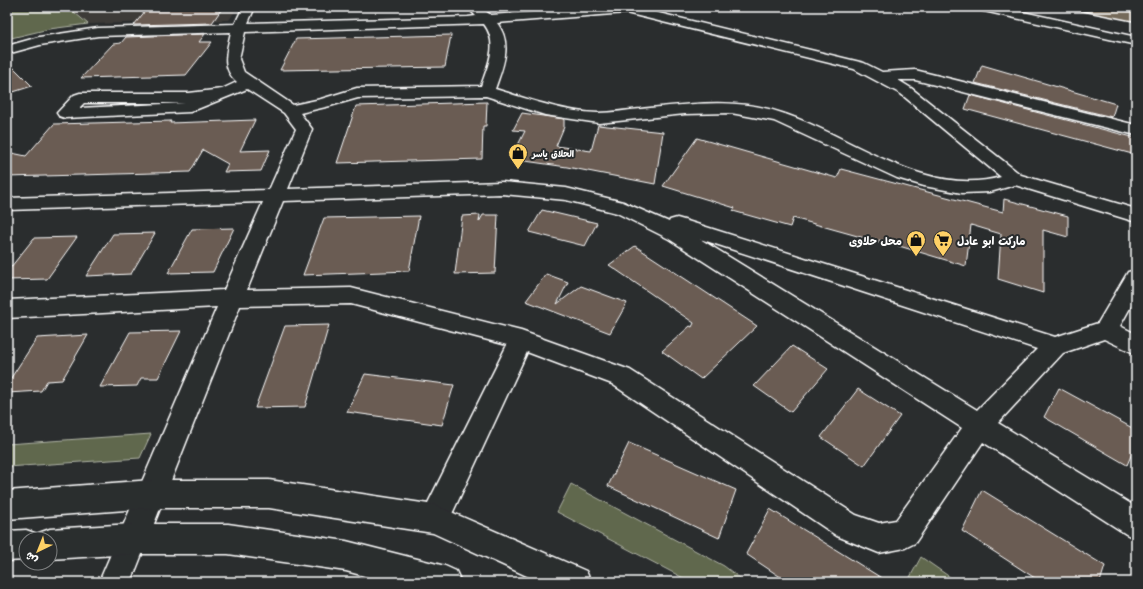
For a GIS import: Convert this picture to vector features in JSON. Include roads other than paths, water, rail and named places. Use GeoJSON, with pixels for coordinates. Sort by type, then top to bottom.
{"type":"FeatureCollection","features":[{"type":"Feature","properties":{"kind":"highway"},"geometry":{"type":"LineString","coordinates":[[1086,7],[1136,17]]}},
{"type":"Feature","properties":{"kind":"street"},"geometry":{"type":"LineString","coordinates":[[115,582],[152,494],[169,448],[304,128],[290,110],[248,83],[237,74],[232,59],[239,28],[249,7]]}},
{"type":"Feature","properties":{"kind":"street"},"geometry":{"type":"LineString","coordinates":[[471,7],[488,19],[496,30],[500,48],[487,91]]}},
{"type":"Feature","properties":{"kind":"street"},"geometry":{"type":"LineString","coordinates":[[984,7],[1136,40]]}},
{"type":"Feature","properties":{"kind":"street"},"geometry":{"type":"LineString","coordinates":[[7,50],[39,41],[98,32],[488,19],[573,10],[626,9],[858,66],[906,91],[1015,179],[1136,216]]}},
{"type":"Feature","properties":{"kind":"street"},"geometry":{"type":"LineString","coordinates":[[879,77],[915,75],[1136,130]]}},
{"type":"Feature","properties":{"kind":"street"},"geometry":{"type":"LineString","coordinates":[[224,93],[189,98],[80,98],[65,114],[190,107],[224,93],[248,83]]}},
{"type":"Feature","properties":{"kind":"street"},"geometry":{"type":"LineString","coordinates":[[290,110],[324,103],[357,93],[487,91],[545,110],[599,118],[685,109],[732,108],[779,118],[797,125],[877,164],[903,174],[931,182],[962,187],[990,186],[1015,179]]}},
{"type":"Feature","properties":{"kind":"street"},"geometry":{"type":"LineString","coordinates":[[7,204],[502,188],[566,194],[623,208],[1055,346]]}},
{"type":"Feature","properties":{"kind":"street"},"geometry":{"type":"LineString","coordinates":[[623,208],[676,234],[1136,524]]}},
{"type":"Feature","properties":{"kind":"street"},"geometry":{"type":"LineString","coordinates":[[7,309],[232,298],[351,296],[521,340],[621,377],[847,526],[879,538],[904,533],[979,425],[1055,346],[1106,329],[1136,278]]}},
{"type":"Feature","properties":{"kind":"street"},"geometry":{"type":"LineString","coordinates":[[1106,329],[1136,345]]}},
{"type":"Feature","properties":{"kind":"street"},"geometry":{"type":"LineString","coordinates":[[436,519],[521,340]]}},
{"type":"Feature","properties":{"kind":"street"},"geometry":{"type":"LineString","coordinates":[[7,505],[152,494],[269,494],[436,519],[575,582]]}},
{"type":"Feature","properties":{"kind":"street"},"geometry":{"type":"LineString","coordinates":[[58,544],[132,539],[228,539],[346,556],[445,582]]}},
{"type":"Feature","properties":{"kind":"street"},"geometry":{"type":"LineString","coordinates":[[7,546],[18,545]]}},
{"type":"Feature","properties":{"kind":"place","name":"الحلاق ياسر"},"geometry":{"type":"Point","coordinates":[518,170]}},
{"type":"Feature","properties":{"kind":"place","name":"محل حلاوى"},"geometry":{"type":"Point","coordinates":[916,257]}},
{"type":"Feature","properties":{"kind":"place","name":"ماركت ابو عادل"},"geometry":{"type":"Point","coordinates":[943,257]}}]}
